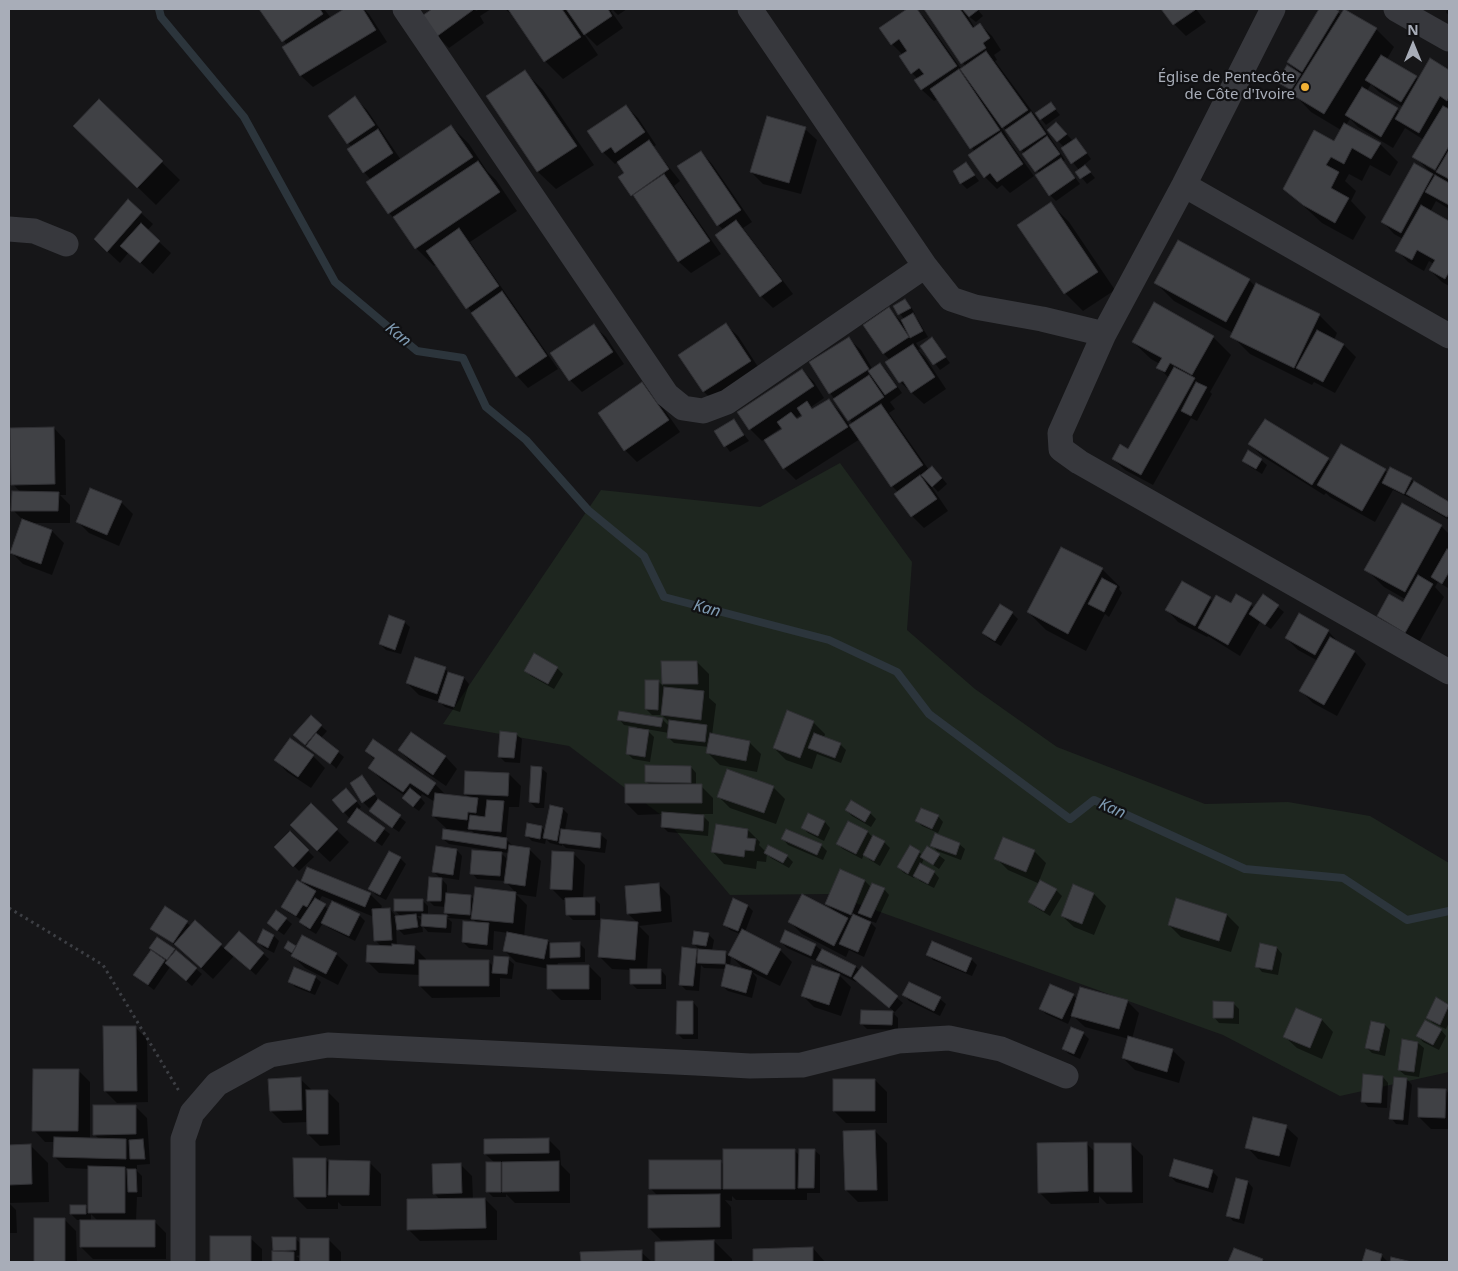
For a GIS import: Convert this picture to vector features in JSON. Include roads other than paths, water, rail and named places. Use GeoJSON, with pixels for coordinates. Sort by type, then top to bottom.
{"type":"FeatureCollection","features":[{"type":"Feature","properties":{"kind":"street"},"geometry":{"type":"LineString","coordinates":[[406,9],[667,395],[683,408],[703,411],[727,402],[926,266]]}},
{"type":"Feature","properties":{"kind":"street"},"geometry":{"type":"LineString","coordinates":[[750,9],[926,266],[951,299],[975,307],[1042,319],[1104,334]]}},
{"type":"Feature","properties":{"kind":"street"},"geometry":{"type":"LineString","coordinates":[[1273,9],[1184,185],[1104,334],[1060,433],[1061,449],[1079,462],[1449,672]]}},
{"type":"Feature","properties":{"kind":"street"},"geometry":{"type":"LineString","coordinates":[[1396,9],[1449,39]]}},
{"type":"Feature","properties":{"kind":"street"},"geometry":{"type":"LineString","coordinates":[[1184,185],[1449,336]]}},
{"type":"Feature","properties":{"kind":"street"},"geometry":{"type":"LineString","coordinates":[[9,229],[34,231],[66,244]]}},
{"type":"Feature","properties":{"kind":"street"},"geometry":{"type":"LineString","coordinates":[[183,1262],[182,1139],[192,1113],[217,1084],[270,1055],[328,1045],[750,1066],[802,1065],[898,1041],[949,1038],[1001,1050],[1066,1076]]}},
{"type":"Feature","properties":{"kind":"waterway","name":"Kan"},"geometry":{"type":"LineString","coordinates":[[159,9],[161,17],[244,117],[335,282],[417,351],[463,358],[486,407],[526,440],[588,510],[644,556],[664,597],[829,640],[897,672],[929,714],[1070,819],[1094,800],[1245,869],[1343,878],[1407,920],[1449,911]]}},
{"type":"Feature","properties":{"kind":"place","name":"Église de Pentecôte de Côte d'Ivoire"},"geometry":{"type":"Point","coordinates":[1305,87]}}]}
